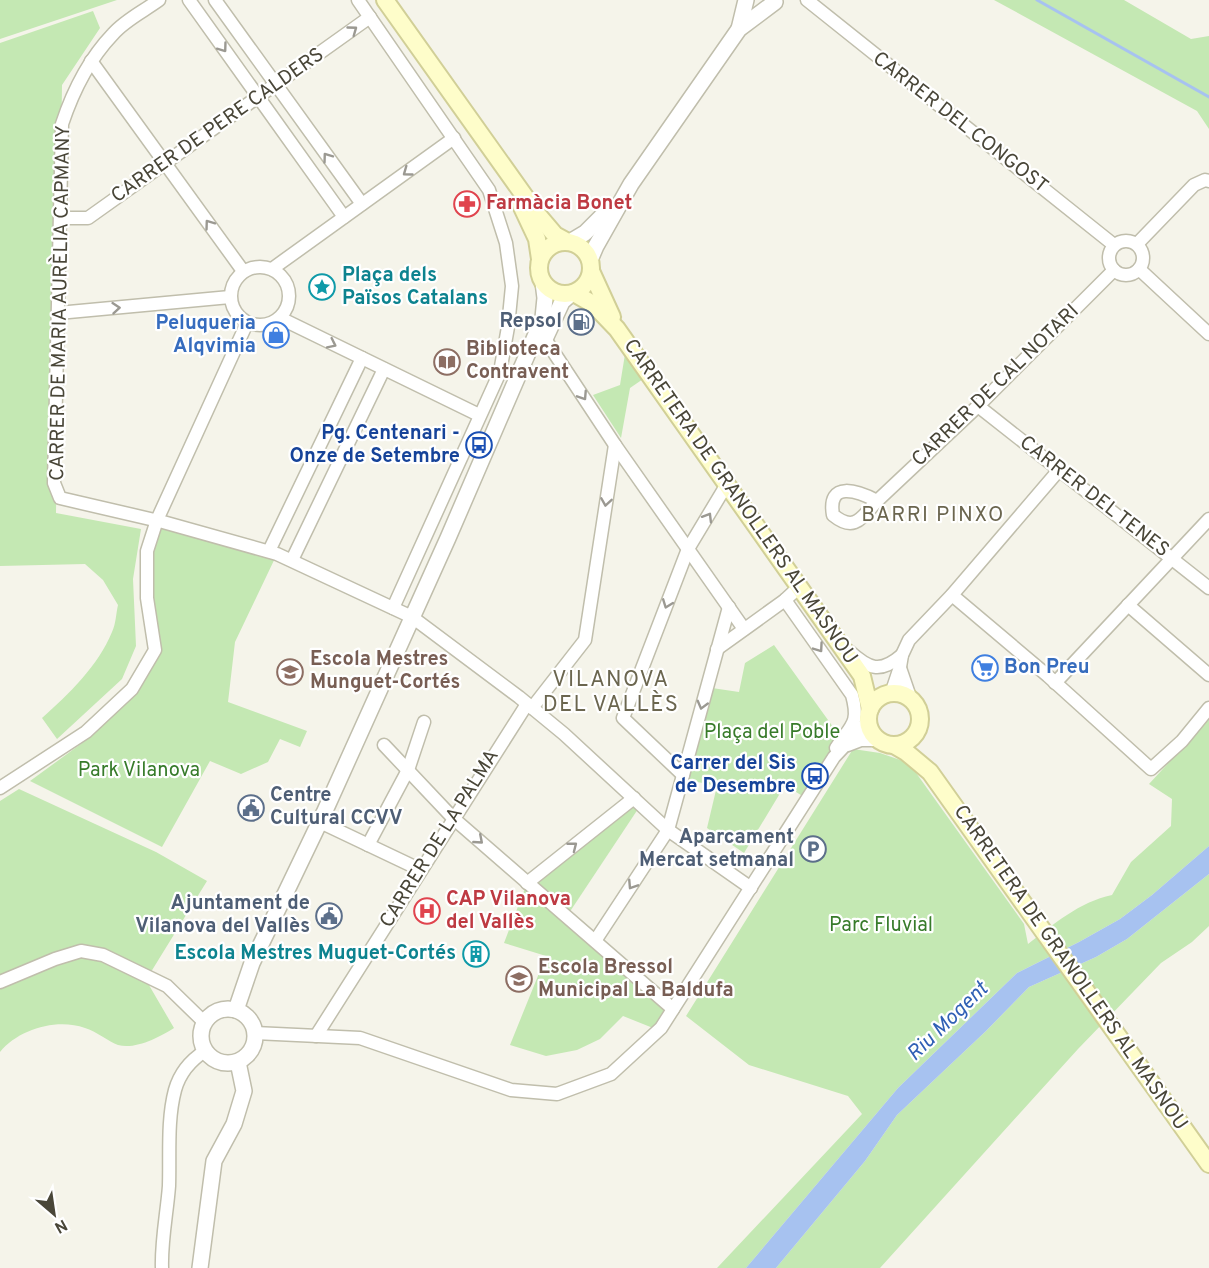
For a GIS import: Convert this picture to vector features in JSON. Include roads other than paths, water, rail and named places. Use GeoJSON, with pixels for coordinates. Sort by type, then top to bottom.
{"type":"FeatureCollection","features":[{"type":"Feature","properties":{"kind":"main road"},"geometry":{"type":"LineString","coordinates":[[385,0],[505,172],[545,225],[555,235],[577,244],[585,251],[591,266],[585,286],[572,293],[558,293],[543,282],[539,271],[537,239],[505,172]]}},
{"type":"Feature","properties":{"kind":"main road"},"geometry":{"type":"LineString","coordinates":[[540,259],[553,245],[568,242]]}},
{"type":"Feature","properties":{"kind":"main road","name":"CARRETERA DE GRANOLLERS AL MASNOU"},"geometry":{"type":"LineString","coordinates":[[591,266],[617,329]]}},
{"type":"Feature","properties":{"kind":"main road","name":"CARRETERA DE GRANOLLERS AL MASNOU"},"geometry":{"type":"LineString","coordinates":[[572,293],[593,304],[617,329],[838,640],[862,676],[869,715]]}},
{"type":"Feature","properties":{"kind":"main road","name":"CARRETERA DE GRANOLLERS AL MASNOU"},"geometry":{"type":"LineString","coordinates":[[862,676],[891,694]]}},
{"type":"Feature","properties":{"kind":"main road"},"geometry":{"type":"LineString","coordinates":[[900,694],[911,700],[920,715],[920,724],[917,731],[907,741],[886,742],[872,734],[869,715],[879,698],[900,694]]}},
{"type":"Feature","properties":{"kind":"main road","name":"CARRETERA DE GRANOLLERS AL MASNOU"},"geometry":{"type":"LineString","coordinates":[[917,731],[930,772]]}},
{"type":"Feature","properties":{"kind":"main road","name":"CARRETERA DE GRANOLLERS AL MASNOU"},"geometry":{"type":"LineString","coordinates":[[886,742],[906,752],[930,772],[1209,1164]]}},
{"type":"Feature","properties":{"kind":"street","name":"CARRER DE MARIA AURÈLIA CAPMANY"},"geometry":{"type":"LineString","coordinates":[[157,520],[60,498],[54,483],[62,124],[71,98],[91,61],[114,32],[159,0]]}},
{"type":"Feature","properties":{"kind":"street"},"geometry":{"type":"LineString","coordinates":[[189,0],[344,217]]}},
{"type":"Feature","properties":{"kind":"street"},"geometry":{"type":"LineString","coordinates":[[215,0],[362,204]]}},
{"type":"Feature","properties":{"kind":"street"},"geometry":{"type":"LineString","coordinates":[[358,0],[489,190],[506,243],[512,286],[500,372],[393,608]]}},
{"type":"Feature","properties":{"kind":"street"},"geometry":{"type":"LineString","coordinates":[[739,29],[746,0]]}},
{"type":"Feature","properties":{"kind":"street","name":"CARRER DEL CONGOST"},"geometry":{"type":"LineString","coordinates":[[807,0],[1114,245]]}},
{"type":"Feature","properties":{"kind":"street"},"geometry":{"type":"LineString","coordinates":[[591,266],[596,246],[631,184],[739,29],[776,1]]}},
{"type":"Feature","properties":{"kind":"street","name":"CARRER DE PERE CALDERS"},"geometry":{"type":"LineString","coordinates":[[60,218],[88,218],[370,17]]}},
{"type":"Feature","properties":{"kind":"street"},"geometry":{"type":"LineString","coordinates":[[91,61],[243,272]]}},
{"type":"Feature","properties":{"kind":"street"},"geometry":{"type":"LineString","coordinates":[[272,269],[454,138]]}},
{"type":"Feature","properties":{"kind":"street"},"geometry":{"type":"LineString","coordinates":[[1137,244],[1194,185],[1205,180],[1209,182]]}},
{"type":"Feature","properties":{"kind":"street"},"geometry":{"type":"LineString","coordinates":[[568,242],[585,233],[595,224],[631,184]]}},
{"type":"Feature","properties":{"kind":"street"},"geometry":{"type":"LineString","coordinates":[[1130,240],[1137,244],[1143,254],[1139,269],[1127,275],[1114,270],[1109,260],[1114,245],[1130,240]]}},
{"type":"Feature","properties":{"kind":"street"},"geometry":{"type":"LineString","coordinates":[[257,266],[272,269],[279,273],[288,287],[289,300],[286,310],[280,318],[267,324],[247,323],[232,308],[230,297],[235,280],[243,272],[257,266]]}},
{"type":"Feature","properties":{"kind":"street"},"geometry":{"type":"LineString","coordinates":[[1139,269],[1209,334]]}},
{"type":"Feature","properties":{"kind":"street","name":"CARRER DE CAL NOTARI"},"geometry":{"type":"LineString","coordinates":[[877,501],[978,406],[1114,270]]}},
{"type":"Feature","properties":{"kind":"street"},"geometry":{"type":"LineString","coordinates":[[236,1010],[252,963],[320,822],[448,538],[543,318],[545,298],[543,282]]}},
{"type":"Feature","properties":{"kind":"street"},"geometry":{"type":"LineString","coordinates":[[448,538],[475,488],[562,302],[572,293]]}},
{"type":"Feature","properties":{"kind":"street"},"geometry":{"type":"LineString","coordinates":[[58,313],[230,297]]}},
{"type":"Feature","properties":{"kind":"street"},"geometry":{"type":"LineString","coordinates":[[280,318],[479,415]]}},
{"type":"Feature","properties":{"kind":"street"},"geometry":{"type":"LineString","coordinates":[[0,788],[86,732],[132,689],[154,650],[147,598],[147,551],[157,520],[247,323]]}},
{"type":"Feature","properties":{"kind":"street"},"geometry":{"type":"LineString","coordinates":[[545,339],[615,445],[744,629]]}},
{"type":"Feature","properties":{"kind":"street"},"geometry":{"type":"LineString","coordinates":[[269,551],[362,358]]}},
{"type":"Feature","properties":{"kind":"street"},"geometry":{"type":"LineString","coordinates":[[292,560],[384,369]]}},
{"type":"Feature","properties":{"kind":"street","name":"CARRER DEL TENES"},"geometry":{"type":"LineString","coordinates":[[978,406],[1209,588]]}},
{"type":"Feature","properties":{"kind":"street","name":"CARRER DE LA PALMA"},"geometry":{"type":"LineString","coordinates":[[316,1036],[453,818],[529,706],[585,640],[615,445]]}},
{"type":"Feature","properties":{"kind":"street"},"geometry":{"type":"LineString","coordinates":[[891,694],[909,640],[952,594],[1059,470]]}},
{"type":"Feature","properties":{"kind":"street"},"geometry":{"type":"LineString","coordinates":[[683,775],[622,718],[688,549],[727,484]]}},
{"type":"Feature","properties":{"kind":"street"},"geometry":{"type":"LineString","coordinates":[[1055,683],[1209,519]]}},
{"type":"Feature","properties":{"kind":"street"},"geometry":{"type":"LineString","coordinates":[[157,520],[269,551],[412,617],[564,734],[668,830],[751,888]]}},
{"type":"Feature","properties":{"kind":"street"},"geometry":{"type":"LineString","coordinates":[[717,649],[785,600],[799,587]]}},
{"type":"Feature","properties":{"kind":"street"},"geometry":{"type":"LineString","coordinates":[[952,594],[1152,769],[1182,741],[1209,708]]}},
{"type":"Feature","properties":{"kind":"street"},"geometry":{"type":"LineString","coordinates":[[785,600],[852,694],[856,710],[854,724],[836,747],[834,756]]}},
{"type":"Feature","properties":{"kind":"street"},"geometry":{"type":"LineString","coordinates":[[1128,604],[1209,675]]}},
{"type":"Feature","properties":{"kind":"street"},"geometry":{"type":"LineString","coordinates":[[595,942],[668,830],[729,607]]}},
{"type":"Feature","properties":{"kind":"street"},"geometry":{"type":"LineString","coordinates":[[838,640],[858,658],[875,668],[901,661]]}},
{"type":"Feature","properties":{"kind":"street"},"geometry":{"type":"LineString","coordinates":[[901,661],[911,700]]}},
{"type":"Feature","properties":{"kind":"street"},"geometry":{"type":"LineString","coordinates":[[255,1033],[360,1038],[511,1090],[557,1094],[611,1074],[661,1028],[834,756],[846,745],[869,715]]}},
{"type":"Feature","properties":{"kind":"street"},"geometry":{"type":"LineString","coordinates":[[368,845],[408,770],[424,722]]}},
{"type":"Feature","properties":{"kind":"street"},"geometry":{"type":"LineString","coordinates":[[846,745],[861,740],[886,742]]}},
{"type":"Feature","properties":{"kind":"street"},"geometry":{"type":"LineString","coordinates":[[384,745],[453,818],[673,1010]]}},
{"type":"Feature","properties":{"kind":"street"},"geometry":{"type":"LineString","coordinates":[[527,882],[634,798]]}},
{"type":"Feature","properties":{"kind":"street"},"geometry":{"type":"LineString","coordinates":[[320,822],[421,870]]}},
{"type":"Feature","properties":{"kind":"street"},"geometry":{"type":"LineString","coordinates":[[0,982],[55,959],[81,951],[103,955],[167,986],[205,1023]]}},
{"type":"Feature","properties":{"kind":"street"},"geometry":{"type":"LineString","coordinates":[[236,1010],[248,1017],[253,1025],[255,1033],[252,1050],[237,1062],[220,1062],[205,1051],[201,1034],[205,1023],[218,1011],[236,1010]]}},
{"type":"Feature","properties":{"kind":"street"},"geometry":{"type":"LineString","coordinates":[[162,1268],[169,1188],[170,1131],[175,1089],[191,1060],[205,1051]]}},
{"type":"Feature","properties":{"kind":"street"},"geometry":{"type":"LineString","coordinates":[[200,1268],[214,1161],[234,1124],[244,1091],[237,1062]]}},
{"type":"Feature","properties":{"kind":"water"},"geometry":{"type":"Polygon","coordinates":[[[1209,846],[1209,874],[1127,939],[1096,957],[1029,987],[897,1115],[865,1161],[776,1268],[746,1268],[898,1088],[1017,973],[1120,919],[1209,846]]]}},
{"type":"Feature","properties":{"kind":"waterway"},"geometry":{"type":"LineString","coordinates":[[1037,0],[1209,97]]}},
{"type":"Feature","properties":{"kind":"place","name":"Farmàcia Bonet"},"geometry":{"type":"Point","coordinates":[467,204]}},
{"type":"Feature","properties":{"kind":"place","name":"Plaça dels Països Catalans"},"geometry":{"type":"Point","coordinates":[322,287]}},
{"type":"Feature","properties":{"kind":"place","name":"Repsol"},"geometry":{"type":"Point","coordinates":[581,322]}},
{"type":"Feature","properties":{"kind":"place","name":"Peluqueria Alqvimia"},"geometry":{"type":"Point","coordinates":[276,335]}},
{"type":"Feature","properties":{"kind":"place","name":"Biblioteca Contravent"},"geometry":{"type":"Point","coordinates":[447,362]}},
{"type":"Feature","properties":{"kind":"place","name":"Pg. Centenari - Onze de Setembre"},"geometry":{"type":"Point","coordinates":[479,445]}},
{"type":"Feature","properties":{"kind":"place","name":"Bon Preu"},"geometry":{"type":"Point","coordinates":[985,668]}},
{"type":"Feature","properties":{"kind":"place","name":"Escola Mestres Munguet-Cortés"},"geometry":{"type":"Point","coordinates":[290,672]}},
{"type":"Feature","properties":{"kind":"place","name":"Carrer del Sis de Desembre"},"geometry":{"type":"Point","coordinates":[815,776]}},
{"type":"Feature","properties":{"kind":"place","name":"Centre Cultural CCVV"},"geometry":{"type":"Point","coordinates":[251,808]}},
{"type":"Feature","properties":{"kind":"place","name":"Aparcament Mercat setmanal"},"geometry":{"type":"Point","coordinates":[813,849]}},
{"type":"Feature","properties":{"kind":"place","name":"CAP Vilanova del Vallès"},"geometry":{"type":"Point","coordinates":[427,911]}},
{"type":"Feature","properties":{"kind":"place","name":"Ajuntament de Vilanova del Vallès"},"geometry":{"type":"Point","coordinates":[329,916]}},
{"type":"Feature","properties":{"kind":"place","name":"Escola Mestres Muguet-Cortés"},"geometry":{"type":"Point","coordinates":[476,954]}},
{"type":"Feature","properties":{"kind":"place","name":"Escola Bressol Municipal La Baldufa"},"geometry":{"type":"Point","coordinates":[519,979]}},
{"type":"Feature","properties":{"kind":"district","name":"BARRI PINXO"},"geometry":{"type":"Point","coordinates":[933,515]}},
{"type":"Feature","properties":{"kind":"district","name":"VILANOVA DEL VALLÈS"},"geometry":{"type":"Point","coordinates":[611,692]}},
{"type":"Feature","properties":{"kind":"park label","name":"Plaça del Poble"},"geometry":{"type":"Point","coordinates":[772,733]}},
{"type":"Feature","properties":{"kind":"park label","name":"Park Vilanova"},"geometry":{"type":"Point","coordinates":[139,771]}},
{"type":"Feature","properties":{"kind":"park label","name":"Parc Fluvial"},"geometry":{"type":"Point","coordinates":[881,926]}},
{"type":"Feature","properties":{"kind":"water label","name":"Riu Mogent"},"geometry":{"type":"Point","coordinates":[948,1022]}}]}
